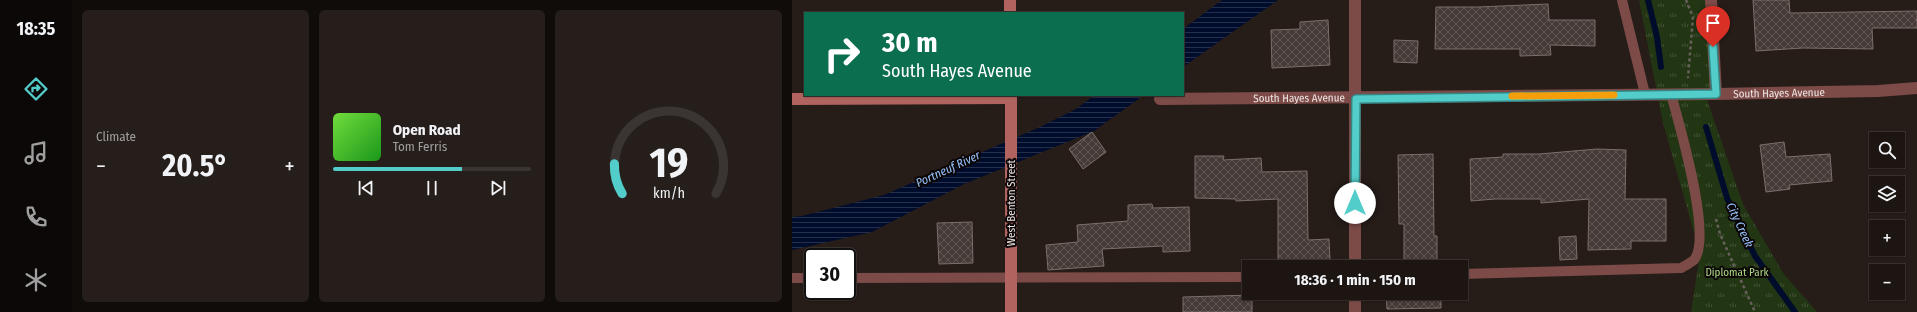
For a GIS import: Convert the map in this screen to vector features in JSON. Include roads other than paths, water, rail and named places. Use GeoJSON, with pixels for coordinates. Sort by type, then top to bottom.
{"type":"FeatureCollection","features":[{"type":"Feature","properties":{"kind":"street"},"geometry":{"type":"LineString","coordinates":[[1010,0],[1010,12]]}},
{"type":"Feature","properties":{"kind":"street"},"geometry":{"type":"LineString","coordinates":[[1355,0],[1355,260]]}},
{"type":"Feature","properties":{"kind":"street"},"geometry":{"type":"LineString","coordinates":[[1711,0],[1716,94]]}},
{"type":"Feature","properties":{"kind":"street","name":"South Hayes Avenue"},"geometry":{"type":"LineString","coordinates":[[1160,99],[1356,99],[1716,94],[1878,91],[1917,88]]}},
{"type":"Feature","properties":{"kind":"street"},"geometry":{"type":"LineString","coordinates":[[792,99],[1011,96]]}},
{"type":"Feature","properties":{"kind":"street","name":"West Benton Street"},"geometry":{"type":"LineString","coordinates":[[1011,96],[1011,312]]}},
{"type":"Feature","properties":{"kind":"street"},"geometry":{"type":"LineString","coordinates":[[1355,300],[1355,312]]}},
{"type":"Feature","properties":{"kind":"lane"},"geometry":{"type":"LineString","coordinates":[[1622,0],[1645,94]]}},
{"type":"Feature","properties":{"kind":"lane"},"geometry":{"type":"LineString","coordinates":[[1468,274],[1681,268],[1694,259],[1701,235],[1692,172],[1671,94]]}},
{"type":"Feature","properties":{"kind":"lane"},"geometry":{"type":"LineString","coordinates":[[856,278],[1242,277]]}},
{"type":"Feature","properties":{"kind":"lane"},"geometry":{"type":"LineString","coordinates":[[792,278],[804,278]]}},
{"type":"Feature","properties":{"kind":"water"},"geometry":{"type":"Polygon","coordinates":[[[1222,0],[1278,0],[1184,66],[1184,28],[1222,0]]]}},
{"type":"Feature","properties":{"kind":"water","name":"Portneuf River"},"geometry":{"type":"Polygon","coordinates":[[[1094,96],[1143,96],[1094,131],[964,184],[872,232],[792,250],[792,217],[802,216],[884,195],[1040,127],[1076,109],[1094,96]]]}},
{"type":"Feature","properties":{"kind":"waterway","name":"City Creek"},"geometry":{"type":"LineString","coordinates":[[1648,0],[1657,37],[1661,67]]}},
{"type":"Feature","properties":{"kind":"waterway","name":"City Creek"},"geometry":{"type":"LineString","coordinates":[[1706,127],[1727,198],[1755,256],[1795,312]]}},
{"type":"Feature","properties":{"kind":"park label","name":"Diplomat Park"},"geometry":{"type":"Point","coordinates":[1737,272]}}]}
